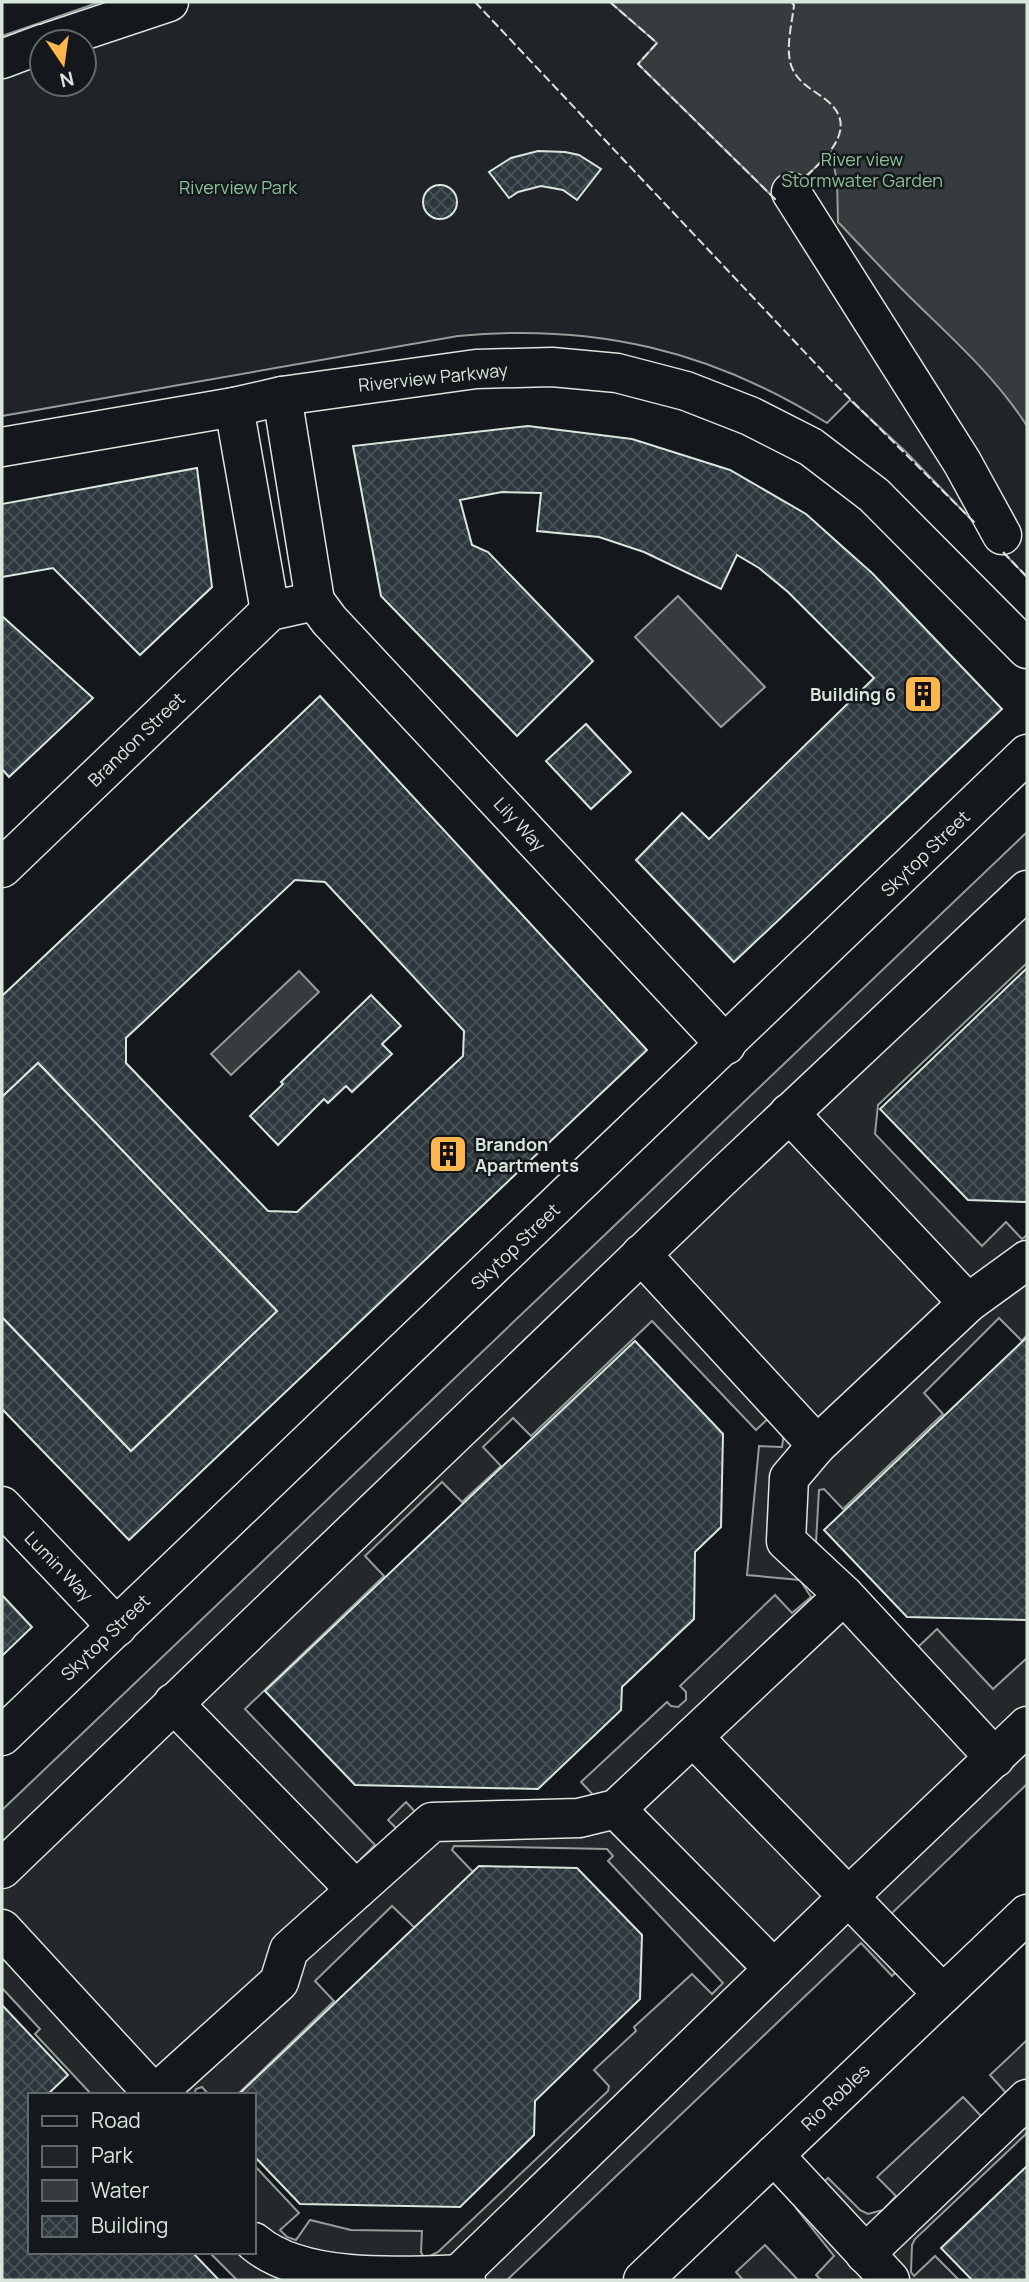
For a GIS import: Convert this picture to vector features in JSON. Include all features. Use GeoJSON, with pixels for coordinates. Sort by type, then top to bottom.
{"type":"FeatureCollection","features":[{"type":"Feature","properties":{"kind":"street"},"geometry":{"type":"LineString","coordinates":[[91,28],[169,2]]}},
{"type":"Feature","properties":{"kind":"street"},"geometry":{"type":"LineString","coordinates":[[2,59],[28,49]]}},
{"type":"Feature","properties":{"kind":"street"},"geometry":{"type":"LineString","coordinates":[[791,192],[962,461],[1002,536]]}},
{"type":"Feature","properties":{"kind":"street","name":"Riverview Parkway"},"geometry":{"type":"LineString","coordinates":[[2,447],[234,407],[282,396],[476,369],[552,367],[617,373],[686,391],[750,416],[811,447],[874,495],[1027,649]]}},
{"type":"Feature","properties":{"kind":"street"},"geometry":{"type":"LineString","coordinates":[[234,407],[270,611],[315,601],[282,396]]}},
{"type":"Feature","properties":{"kind":"street","name":"Lily Way"},"geometry":{"type":"LineString","coordinates":[[315,601],[329,620],[726,1045]]}},
{"type":"Feature","properties":{"kind":"street","name":"Brandon Street"},"geometry":{"type":"LineString","coordinates":[[2,868],[270,611]]}},
{"type":"Feature","properties":{"kind":"street","name":"Skytop Street"},"geometry":{"type":"LineString","coordinates":[[2,1735],[726,1045],[1027,754]]}},
{"type":"Feature","properties":{"kind":"street"},"geometry":{"type":"LineString","coordinates":[[2,1869],[641,1254],[1027,890]]}},
{"type":"Feature","properties":{"kind":"street"},"geometry":{"type":"LineString","coordinates":[[789,1113],[968,1303]]}},
{"type":"Feature","properties":{"kind":"street"},"geometry":{"type":"LineString","coordinates":[[641,1254],[817,1445]]}},
{"type":"Feature","properties":{"kind":"street"},"geometry":{"type":"LineString","coordinates":[[995,1758],[844,1595],[786,1541],[789,1478],[817,1445],[968,1303],[1027,1260]]}},
{"type":"Feature","properties":{"kind":"street","name":"Lumin Way"},"geometry":{"type":"LineString","coordinates":[[2,1506],[117,1627]]}},
{"type":"Feature","properties":{"kind":"street"},"geometry":{"type":"LineString","coordinates":[[156,2093],[279,1982],[289,1950],[432,1822],[579,1818],[616,1809],[844,1595]]}},
{"type":"Feature","properties":{"kind":"street"},"geometry":{"type":"LineString","coordinates":[[173,1703],[356,1890]]}},
{"type":"Feature","properties":{"kind":"street"},"geometry":{"type":"LineString","coordinates":[[256,2244],[265,2255],[293,2269],[318,2274],[346,2278],[459,2278],[848,1897],[1027,1726]]}},
{"type":"Feature","properties":{"kind":"street"},"geometry":{"type":"LineString","coordinates":[[694,1737],[943,1994]]}},
{"type":"Feature","properties":{"kind":"street"},"geometry":{"type":"LineString","coordinates":[[616,1809],[774,1969]]}},
{"type":"Feature","properties":{"kind":"street","name":"Rio Robles"},"geometry":{"type":"LineString","coordinates":[[643,2280],[1027,1914]]}},
{"type":"Feature","properties":{"kind":"street"},"geometry":{"type":"LineString","coordinates":[[2,1929],[154,2093]]}},
{"type":"Feature","properties":{"kind":"street"},"geometry":{"type":"LineString","coordinates":[[774,2155],[877,2267],[1027,2099]]}},
{"type":"Feature","properties":{"kind":"green space"},"geometry":{"type":"Polygon","coordinates":[[[100,2],[1027,2],[1027,577],[905,451],[850,400],[827,423],[739,377],[695,360],[650,347],[603,339],[508,333],[458,336],[2,416],[2,36],[100,2]]]}},
{"type":"Feature","properties":{"kind":"shaded area"},"geometry":{"type":"Polygon","coordinates":[[[1027,832],[1027,963],[878,1105],[875,1134],[982,1246],[1006,1222],[1022,1239],[1027,1235],[1027,1335],[1022,1341],[999,1318],[924,1393],[943,1414],[843,1509],[824,1489],[819,1490],[816,1542],[918,1647],[937,1629],[993,1689],[1027,1658],[1027,1784],[891,1914],[922,1947],[892,1976],[861,1943],[507,2280],[237,2280],[211,2254],[256,2254],[256,2167],[299,2213],[280,2230],[287,2237],[296,2240],[310,2220],[351,2230],[422,2231],[423,2256],[438,2252],[608,2091],[609,2086],[594,2070],[636,2031],[634,2027],[692,1974],[712,1994],[723,1983],[608,1861],[613,1856],[607,1849],[454,1846],[452,1850],[474,1873],[415,1928],[392,1906],[315,1981],[334,2001],[239,2093],[207,2093],[202,2087],[196,2089],[195,2093],[90,2093],[35,2034],[40,2029],[2,1988],[2,1810],[1027,832]],[[652,1321],[531,1436],[513,1418],[483,1447],[501,1466],[462,1502],[442,1482],[365,1556],[384,1576],[245,1709],[375,1845],[361,1859],[361,1863],[401,1833],[388,1820],[406,1802],[420,1817],[597,1799],[581,1782],[667,1702],[678,1707],[686,1700],[686,1692],[680,1686],[775,1595],[792,1613],[811,1597],[800,1580],[747,1575],[759,1446],[782,1447],[785,1427],[773,1414],[756,1430],[652,1321]]]}},
{"type":"Feature","properties":{"kind":"shaded area"},"geometry":{"type":"Polygon","coordinates":[[[1027,2040],[1027,2133],[915,2239],[912,2245],[911,2272],[914,2276],[935,2256],[959,2280],[821,2280],[816,2275],[834,2256],[796,2208],[828,2178],[860,2210],[868,2214],[883,2210],[896,2196],[877,2177],[963,2097],[983,2118],[1007,2094],[990,2075],[1027,2040]]]}},
{"type":"Feature","properties":{"kind":"shaded area"},"geometry":{"type":"Polygon","coordinates":[[[765,2245],[798,2280],[743,2280],[736,2272],[765,2245]]]}},
{"type":"Feature","properties":{"kind":"water"},"geometry":{"type":"Polygon","coordinates":[[[610,2],[1027,2],[1027,426],[1003,392],[838,222],[837,181],[831,152],[779,203],[638,64],[657,43],[610,2]]]}},
{"type":"Feature","properties":{"kind":"water"},"geometry":{"type":"Polygon","coordinates":[[[678,596],[765,687],[721,727],[635,637],[678,596]]]}},
{"type":"Feature","properties":{"kind":"water"},"geometry":{"type":"Polygon","coordinates":[[[299,971],[319,992],[231,1075],[211,1054],[299,971]]]}},
{"type":"Feature","properties":{"kind":"building"},"geometry":{"type":"Polygon","coordinates":[[[538,151],[579,155],[601,169],[577,200],[563,190],[541,186],[518,192],[509,198],[489,172],[511,158],[538,151]]]}},
{"type":"Feature","properties":{"kind":"building"},"geometry":{"type":"Polygon","coordinates":[[[440,185],[452,190],[457,202],[452,214],[440,219],[428,214],[423,202],[428,190],[440,185]]]}},
{"type":"Feature","properties":{"kind":"building","name":"Building 6"},"geometry":{"type":"Polygon","coordinates":[[[528,426],[632,439],[730,470],[806,514],[872,573],[1002,709],[734,962],[636,860],[682,813],[709,839],[874,678],[788,592],[759,568],[737,555],[721,589],[644,552],[599,537],[537,531],[541,493],[502,492],[460,500],[472,545],[488,552],[593,661],[517,736],[381,596],[353,446],[528,426]]]}},
{"type":"Feature","properties":{"kind":"building"},"geometry":{"type":"Polygon","coordinates":[[[197,468],[212,587],[140,655],[53,568],[2,577],[2,504],[197,468]]]}},
{"type":"Feature","properties":{"kind":"building"},"geometry":{"type":"Polygon","coordinates":[[[2,616],[93,698],[9,777],[2,769],[2,616]]]}},
{"type":"Feature","properties":{"kind":"building","name":"Brandon Apartments"},"geometry":{"type":"Polygon","coordinates":[[[320,696],[647,1050],[129,1540],[2,1409],[2,1317],[131,1451],[277,1311],[38,1063],[2,1097],[2,996],[320,696]],[[295,880],[126,1038],[126,1063],[268,1211],[297,1212],[463,1056],[464,1031],[325,882],[295,880]]]}},
{"type":"Feature","properties":{"kind":"building"},"geometry":{"type":"Polygon","coordinates":[[[586,724],[631,772],[591,809],[546,761],[586,724]]]}},
{"type":"Feature","properties":{"kind":"building"},"geometry":{"type":"Polygon","coordinates":[[[1027,968],[1027,1202],[968,1200],[880,1109],[1027,968]]]}},
{"type":"Feature","properties":{"kind":"building"},"geometry":{"type":"Polygon","coordinates":[[[371,995],[401,1026],[382,1044],[392,1054],[352,1092],[346,1086],[328,1103],[324,1099],[278,1145],[250,1116],[283,1084],[281,1082],[371,995]]]}},
{"type":"Feature","properties":{"kind":"building"},"geometry":{"type":"Polygon","coordinates":[[[38,1063],[277,1311],[131,1451],[2,1317],[2,1097],[38,1063]]]}},
{"type":"Feature","properties":{"kind":"building"},"geometry":{"type":"Polygon","coordinates":[[[1027,1337],[1027,1620],[907,1617],[824,1530],[1027,1337]]]}},
{"type":"Feature","properties":{"kind":"building"},"geometry":{"type":"Polygon","coordinates":[[[635,1341],[723,1434],[721,1527],[695,1552],[694,1619],[622,1687],[621,1710],[538,1789],[355,1785],[265,1691],[635,1341]]]}},
{"type":"Feature","properties":{"kind":"building"},"geometry":{"type":"Polygon","coordinates":[[[2,1595],[32,1627],[2,1656],[2,1595]]]}},
{"type":"Feature","properties":{"kind":"building"},"geometry":{"type":"Polygon","coordinates":[[[479,1866],[577,1868],[642,1935],[640,1999],[535,2101],[534,2135],[460,2207],[300,2204],[256,2158],[256,2093],[240,2093],[479,1866]]]}},
{"type":"Feature","properties":{"kind":"building"},"geometry":{"type":"Polygon","coordinates":[[[2,2005],[68,2075],[49,2093],[28,2093],[28,2254],[194,2254],[219,2280],[2,2280],[2,2005]]]}},
{"type":"Feature","properties":{"kind":"building"},"geometry":{"type":"Polygon","coordinates":[[[1027,2166],[1027,2280],[972,2280],[941,2248],[1027,2166]]]}},
{"type":"Feature","properties":{"kind":"fence"},"geometry":{"type":"LineString","coordinates":[[475,2],[830,379],[976,524]]}},
{"type":"Feature","properties":{"kind":"fence"},"geometry":{"type":"LineString","coordinates":[[610,2],[657,43],[638,64],[777,201]]}},
{"type":"Feature","properties":{"kind":"fence"},"geometry":{"type":"LineString","coordinates":[[791,2],[794,5],[789,38],[790,63],[803,83],[836,110],[840,121],[840,132],[828,154],[800,182]]}},
{"type":"Feature","properties":{"kind":"fence"},"geometry":{"type":"LineString","coordinates":[[1003,552],[1027,577]]}},
{"type":"Feature","properties":{"kind":"place","name":"Building 6"},"geometry":{"type":"Point","coordinates":[923,694]}},
{"type":"Feature","properties":{"kind":"place","name":"Brandon Apartments"},"geometry":{"type":"Point","coordinates":[448,1154]}},
{"type":"Feature","properties":{"kind":"park label","name":"River view Stormwater Garden"},"geometry":{"type":"Point","coordinates":[862,169]}},
{"type":"Feature","properties":{"kind":"park label","name":"Riverview Park"},"geometry":{"type":"Point","coordinates":[238,187]}}]}
